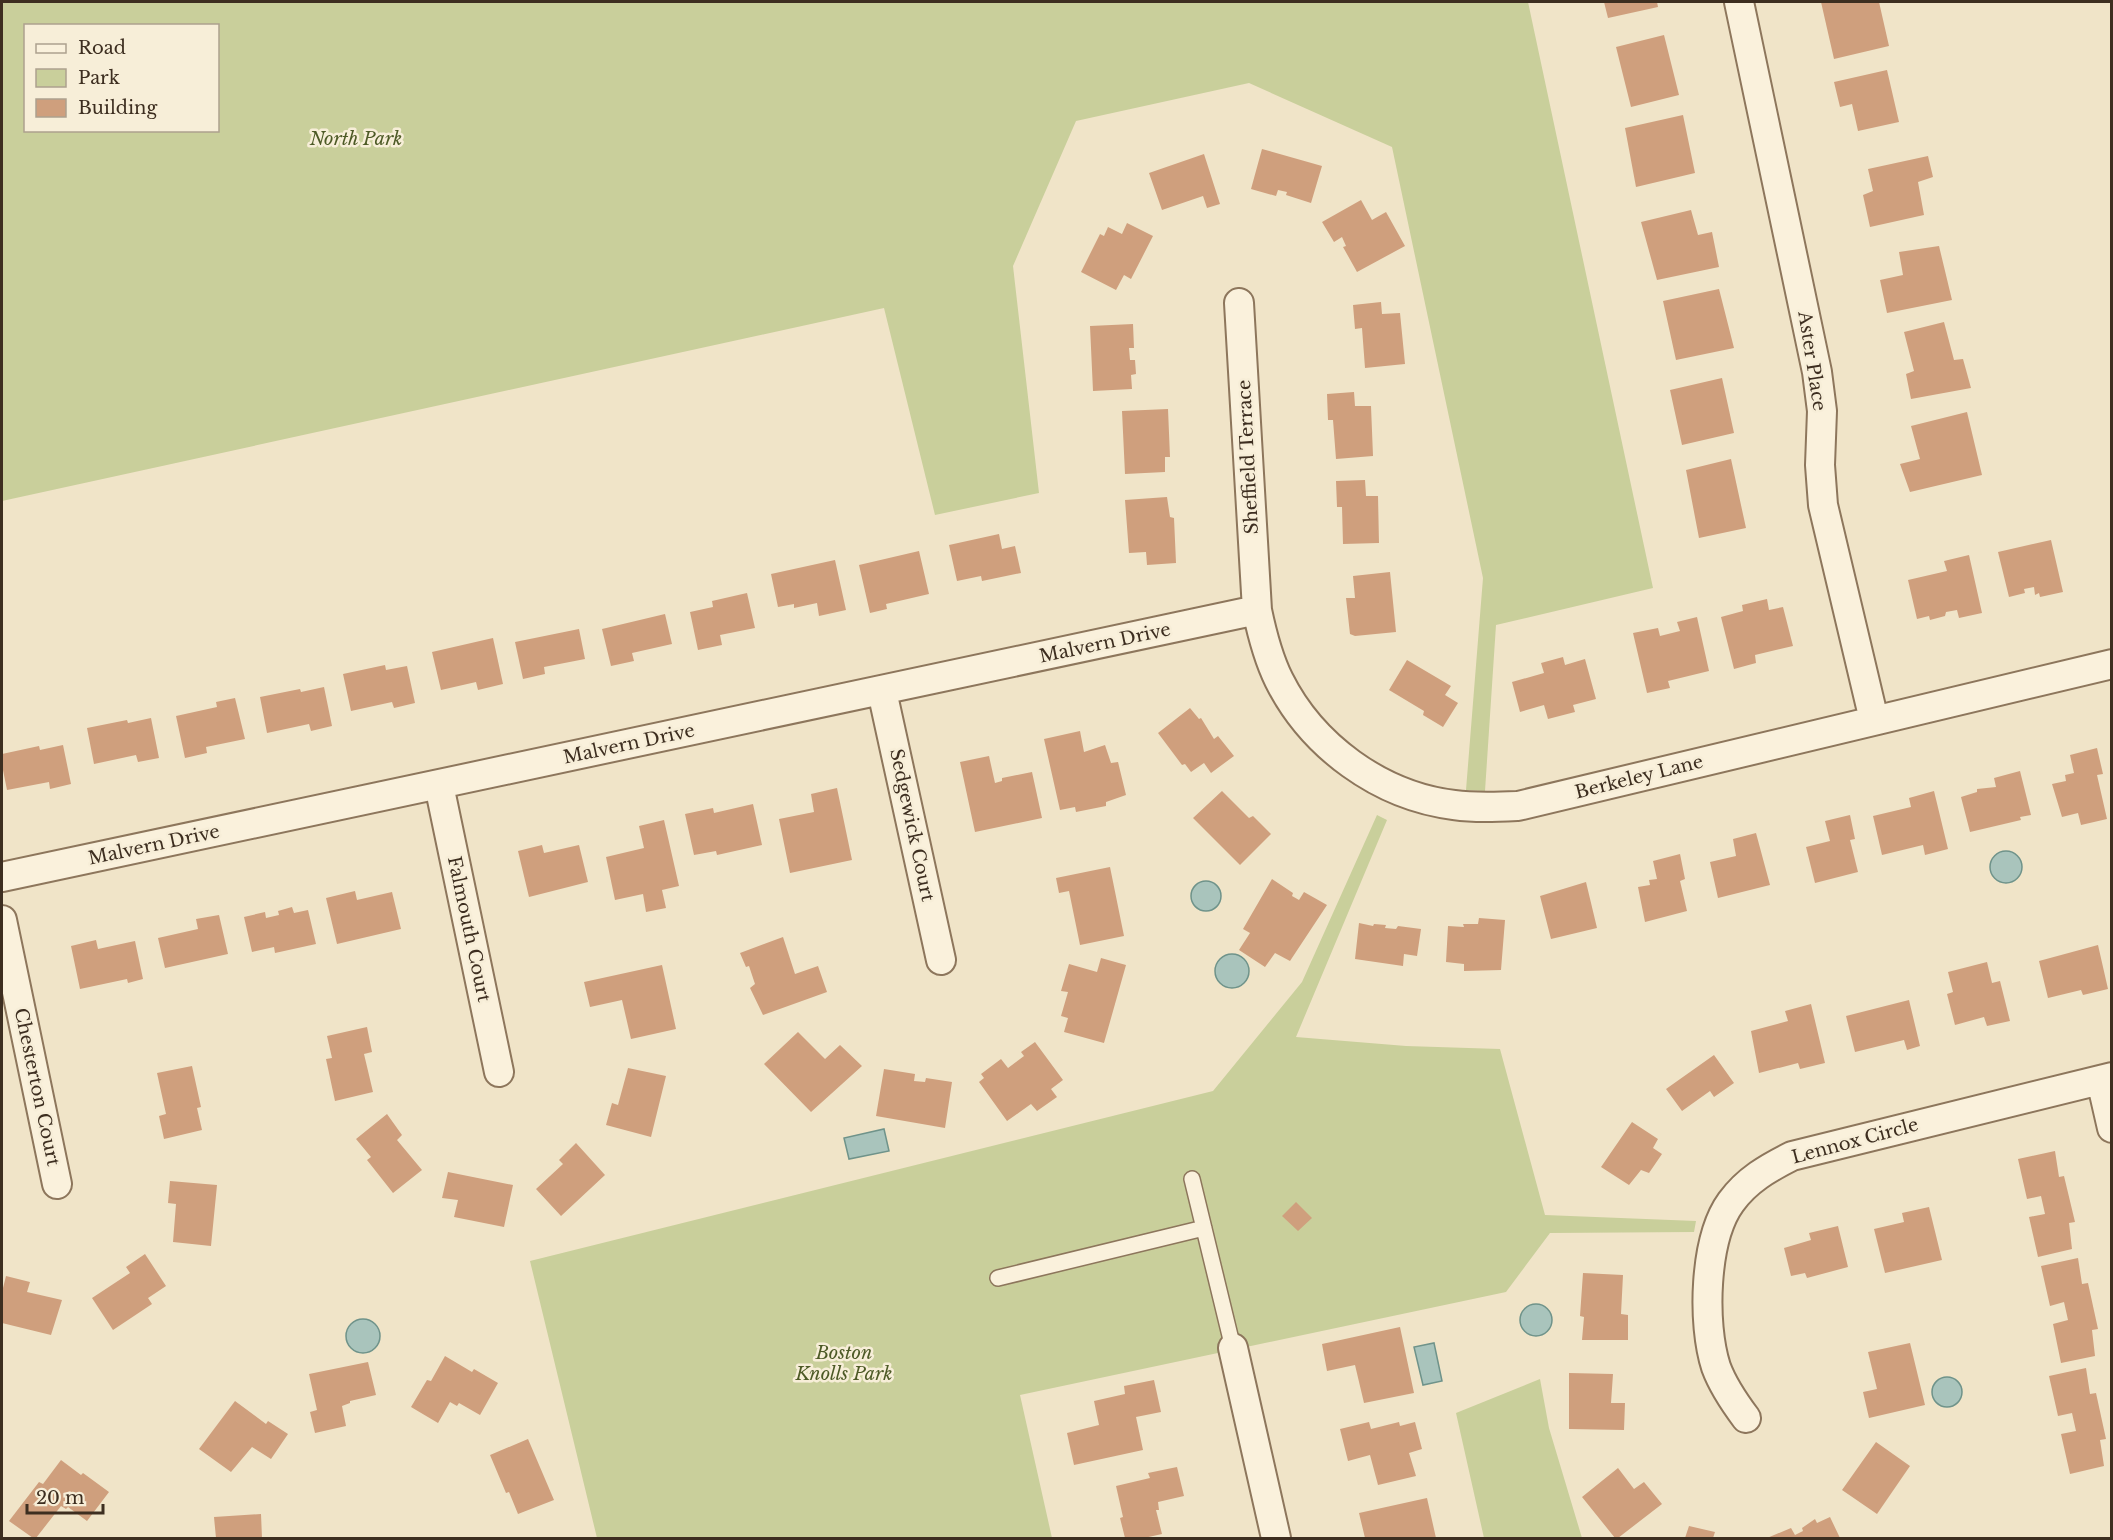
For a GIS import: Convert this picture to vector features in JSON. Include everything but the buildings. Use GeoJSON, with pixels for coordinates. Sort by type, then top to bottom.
{"type":"FeatureCollection","features":[{"type":"Feature","properties":{"kind":"street","name":"Aster Place"},"geometry":{"type":"LineString","coordinates":[[1739,2],[1817,372],[1822,411],[1820,465],[1823,505],[1874,720]]}},
{"type":"Feature","properties":{"kind":"street","name":"Sheffield Terrace"},"geometry":{"type":"LineString","coordinates":[[1239,303],[1257,610]]}},
{"type":"Feature","properties":{"kind":"street","name":"Berkeley Lane"},"geometry":{"type":"LineString","coordinates":[[1257,610],[1265,646],[1279,680],[1298,711],[1324,742],[1352,765],[1383,784],[1417,797],[1453,805],[1485,808],[1518,806],[1542,801],[2112,664]]}},
{"type":"Feature","properties":{"kind":"street","name":"Malvern Drive"},"geometry":{"type":"LineString","coordinates":[[2,877],[1257,610]]}},
{"type":"Feature","properties":{"kind":"street","name":"Sedgewick Court"},"geometry":{"type":"LineString","coordinates":[[882,691],[941,960]]}},
{"type":"Feature","properties":{"kind":"street","name":"Falmouth Court"},"geometry":{"type":"LineString","coordinates":[[439,785],[499,1072]]}},
{"type":"Feature","properties":{"kind":"street","name":"Chesterton Court"},"geometry":{"type":"LineString","coordinates":[[2,920],[57,1184]]}},
{"type":"Feature","properties":{"kind":"street"},"geometry":{"type":"LineString","coordinates":[[2106,1078],[2112,1128]]}},
{"type":"Feature","properties":{"kind":"street","name":"Lennox Circle"},"geometry":{"type":"LineString","coordinates":[[1746,1418],[1729,1395],[1716,1365],[1708,1325],[1708,1274],[1712,1243],[1717,1227],[1730,1203],[1747,1183],[1767,1168],[1792,1156],[2106,1078]]}},
{"type":"Feature","properties":{"kind":"street"},"geometry":{"type":"LineString","coordinates":[[1233,1348],[1276,1539]]}},
{"type":"Feature","properties":{"kind":"lane"},"geometry":{"type":"LineString","coordinates":[[1192,1179],[1233,1348]]}},
{"type":"Feature","properties":{"kind":"lane"},"geometry":{"type":"LineString","coordinates":[[998,1278],[1204,1228]]}},
{"type":"Feature","properties":{"kind":"green space","name":"North Park"},"geometry":{"type":"Polygon","coordinates":[[[2,2],[1528,2],[1653,588],[1496,625],[1485,791],[1466,790],[1483,578],[1392,147],[1249,83],[1076,121],[1013,266],[1039,493],[935,515],[884,308],[2,501],[2,2]]]}},
{"type":"Feature","properties":{"kind":"green space","name":"Boston Knolls Park"},"geometry":{"type":"Polygon","coordinates":[[[1377,815],[1387,820],[1296,1037],[1406,1046],[1500,1049],[1545,1215],[1696,1221],[1694,1232],[1550,1233],[1506,1292],[1020,1395],[1052,1538],[597,1538],[530,1261],[1213,1091],[1302,982],[1377,815]]]}},
{"type":"Feature","properties":{"kind":"green space"},"geometry":{"type":"Polygon","coordinates":[[[1540,1379],[1549,1428],[1582,1538],[1484,1538],[1456,1413],[1540,1379]]]}},
{"type":"Feature","properties":{"kind":"water"},"geometry":{"type":"Polygon","coordinates":[[[2006,851],[2017,856],[2022,867],[2017,878],[2006,883],[1995,878],[1990,867],[1995,856],[2006,851]]]}},
{"type":"Feature","properties":{"kind":"water"},"geometry":{"type":"Polygon","coordinates":[[[1206,881],[1212,882],[1220,890],[1220,902],[1212,910],[1206,911],[1200,910],[1192,902],[1191,896],[1192,890],[1200,882],[1206,881]]]}},
{"type":"Feature","properties":{"kind":"water"},"geometry":{"type":"Polygon","coordinates":[[[1232,954],[1244,959],[1249,971],[1244,983],[1232,988],[1220,983],[1215,971],[1220,959],[1232,954]]]}},
{"type":"Feature","properties":{"kind":"water"},"geometry":{"type":"Polygon","coordinates":[[[884,1129],[889,1151],[849,1159],[844,1138],[884,1129]]]}},
{"type":"Feature","properties":{"kind":"water"},"geometry":{"type":"Polygon","coordinates":[[[1536,1304],[1548,1308],[1552,1320],[1548,1332],[1536,1336],[1524,1332],[1520,1320],[1524,1308],[1536,1304]]]}},
{"type":"Feature","properties":{"kind":"water"},"geometry":{"type":"Polygon","coordinates":[[[363,1319],[375,1324],[380,1336],[375,1348],[363,1353],[351,1348],[346,1336],[351,1324],[363,1319]]]}},
{"type":"Feature","properties":{"kind":"water"},"geometry":{"type":"Polygon","coordinates":[[[1434,1343],[1442,1381],[1423,1385],[1414,1347],[1434,1343]]]}},
{"type":"Feature","properties":{"kind":"water"},"geometry":{"type":"Polygon","coordinates":[[[1947,1377],[1958,1381],[1962,1392],[1958,1403],[1947,1407],[1936,1403],[1932,1392],[1936,1381],[1947,1377]]]}}]}
